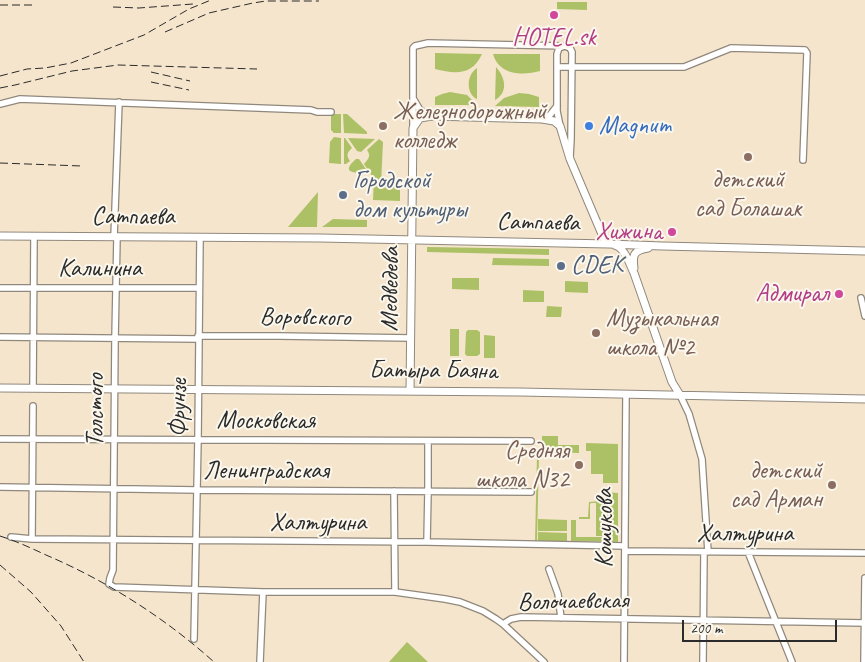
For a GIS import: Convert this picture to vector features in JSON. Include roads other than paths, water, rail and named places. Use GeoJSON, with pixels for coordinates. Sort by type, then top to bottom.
{"type":"FeatureCollection","features":[{"type":"Feature","properties":{"kind":"street"},"geometry":{"type":"LineString","coordinates":[[413,128],[413,48],[415,46],[428,43],[565,46],[572,50],[570,159]]}},
{"type":"Feature","properties":{"kind":"street"},"geometry":{"type":"LineString","coordinates":[[565,46],[561,46],[558,51],[557,116],[570,159],[604,239],[609,244],[619,248],[634,273],[672,382],[689,414],[702,459],[706,552],[703,662]]}},
{"type":"Feature","properties":{"kind":"street"},"geometry":{"type":"LineString","coordinates":[[557,66],[684,67],[731,48],[805,50],[807,53],[803,160]]}},
{"type":"Feature","properties":{"kind":"street"},"geometry":{"type":"LineString","coordinates":[[413,97],[420,110],[432,116]]}},
{"type":"Feature","properties":{"kind":"street"},"geometry":{"type":"LineString","coordinates":[[0,104],[20,99],[299,109],[330,112]]}},
{"type":"Feature","properties":{"kind":"street","name":"Толстого"},"geometry":{"type":"LineString","coordinates":[[109,584],[113,570],[114,540],[119,102]]}},
{"type":"Feature","properties":{"kind":"street"},"geometry":{"type":"LineString","coordinates":[[542,118],[550,115],[557,106]]}},
{"type":"Feature","properties":{"kind":"street"},"geometry":{"type":"LineString","coordinates":[[413,128],[420,118],[432,116],[542,118],[556,122],[560,126]]}},
{"type":"Feature","properties":{"kind":"street","name":"Медведева"},"geometry":{"type":"LineString","coordinates":[[410,391],[413,128]]}},
{"type":"Feature","properties":{"kind":"street","name":"Сатпаева"},"geometry":{"type":"LineString","coordinates":[[0,236],[320,238],[635,244],[865,251]]}},
{"type":"Feature","properties":{"kind":"street"},"geometry":{"type":"LineString","coordinates":[[33,388],[34,236]]}},
{"type":"Feature","properties":{"kind":"street","name":"Фрунзе"},"geometry":{"type":"LineString","coordinates":[[194,639],[200,238]]}},
{"type":"Feature","properties":{"kind":"street"},"geometry":{"type":"LineString","coordinates":[[627,259],[627,248],[635,244]]}},
{"type":"Feature","properties":{"kind":"street"},"geometry":{"type":"LineString","coordinates":[[634,273],[633,257],[635,253],[642,249],[659,246]]}},
{"type":"Feature","properties":{"kind":"street","name":"Калинина"},"geometry":{"type":"LineString","coordinates":[[0,288],[199,288]]}},
{"type":"Feature","properties":{"kind":"street"},"geometry":{"type":"LineString","coordinates":[[861,298],[865,316]]}},
{"type":"Feature","properties":{"kind":"street","name":"Воровского"},"geometry":{"type":"LineString","coordinates":[[0,337],[115,339],[272,336],[411,338]]}},
{"type":"Feature","properties":{"kind":"street"},"geometry":{"type":"LineString","coordinates":[[665,395],[673,392],[672,382]]}},
{"type":"Feature","properties":{"kind":"street","name":"Батыра Баяна"},"geometry":{"type":"LineString","coordinates":[[0,388],[410,391],[865,399]]}},
{"type":"Feature","properties":{"kind":"street","name":"Кошукова"},"geometry":{"type":"LineString","coordinates":[[624,662],[626,394]]}},
{"type":"Feature","properties":{"kind":"street"},"geometry":{"type":"LineString","coordinates":[[32,538],[33,406]]}},
{"type":"Feature","properties":{"kind":"street","name":"Московская"},"geometry":{"type":"LineString","coordinates":[[0,439],[532,441]]}},
{"type":"Feature","properties":{"kind":"street"},"geometry":{"type":"LineString","coordinates":[[427,542],[428,441]]}},
{"type":"Feature","properties":{"kind":"street","name":"Ленинградская"},"geometry":{"type":"LineString","coordinates":[[0,487],[531,492]]}},
{"type":"Feature","properties":{"kind":"street"},"geometry":{"type":"LineString","coordinates":[[394,491],[395,592]]}},
{"type":"Feature","properties":{"kind":"street","name":"Халтурина"},"geometry":{"type":"LineString","coordinates":[[11,536],[114,540],[427,542],[706,552],[865,553]]}},
{"type":"Feature","properties":{"kind":"street"},"geometry":{"type":"LineString","coordinates":[[748,552],[792,662]]}},
{"type":"Feature","properties":{"kind":"street"},"geometry":{"type":"LineString","coordinates":[[549,570],[558,594],[561,618]]}},
{"type":"Feature","properties":{"kind":"street"},"geometry":{"type":"LineString","coordinates":[[864,662],[865,578]]}},
{"type":"Feature","properties":{"kind":"street","name":"Волочаевская"},"geometry":{"type":"LineString","coordinates":[[109,584],[118,588],[263,592],[395,592],[460,602],[483,611],[503,624],[515,617],[864,623]]}},
{"type":"Feature","properties":{"kind":"street"},"geometry":{"type":"LineString","coordinates":[[260,662],[263,592]]}},
{"type":"Feature","properties":{"kind":"street"},"geometry":{"type":"LineString","coordinates":[[503,624],[544,662]]}},
{"type":"Feature","properties":{"kind":"railway"},"geometry":{"type":"LineString","coordinates":[[0,76],[27,69],[71,63],[144,35],[189,9],[211,0]]}},
{"type":"Feature","properties":{"kind":"railway"},"geometry":{"type":"LineString","coordinates":[[165,32],[209,13],[253,3],[266,1],[319,1]]}},
{"type":"Feature","properties":{"kind":"railway"},"geometry":{"type":"LineString","coordinates":[[113,7],[139,8],[193,4]]}},
{"type":"Feature","properties":{"kind":"railway"},"geometry":{"type":"LineString","coordinates":[[0,5],[33,5]]}},
{"type":"Feature","properties":{"kind":"railway"},"geometry":{"type":"LineString","coordinates":[[0,88],[72,71],[118,65],[257,69]]}},
{"type":"Feature","properties":{"kind":"railway"},"geometry":{"type":"LineString","coordinates":[[151,72],[190,81]]}},
{"type":"Feature","properties":{"kind":"railway"},"geometry":{"type":"LineString","coordinates":[[151,82],[189,90]]}},
{"type":"Feature","properties":{"kind":"railway"},"geometry":{"type":"LineString","coordinates":[[0,163],[82,166]]}},
{"type":"Feature","properties":{"kind":"railway"},"geometry":{"type":"LineString","coordinates":[[0,536],[91,576],[176,630],[214,662]]}},
{"type":"Feature","properties":{"kind":"railway"},"geometry":{"type":"LineString","coordinates":[[0,565],[31,592],[61,626],[84,662]]}},
{"type":"Feature","properties":{"kind":"place","name":"HOTEL.sk"},"geometry":{"type":"Point","coordinates":[554,15]}},
{"type":"Feature","properties":{"kind":"place","name":"Железнодорожный колледж"},"geometry":{"type":"Point","coordinates":[383,126]}},
{"type":"Feature","properties":{"kind":"place","name":"Magnum"},"geometry":{"type":"Point","coordinates":[589,126]}},
{"type":"Feature","properties":{"kind":"place","name":"детский сад Болашак"},"geometry":{"type":"Point","coordinates":[748,157]}},
{"type":"Feature","properties":{"kind":"place","name":"Городской дом культуры"},"geometry":{"type":"Point","coordinates":[343,195]}},
{"type":"Feature","properties":{"kind":"place","name":"Хижина"},"geometry":{"type":"Point","coordinates":[672,232]}},
{"type":"Feature","properties":{"kind":"place","name":"CDEK"},"geometry":{"type":"Point","coordinates":[561,266]}},
{"type":"Feature","properties":{"kind":"place","name":"Адмирал"},"geometry":{"type":"Point","coordinates":[839,294]}},
{"type":"Feature","properties":{"kind":"place","name":"Музыкальная школа №2"},"geometry":{"type":"Point","coordinates":[596,333]}},
{"type":"Feature","properties":{"kind":"place","name":"Средняя школа N32"},"geometry":{"type":"Point","coordinates":[579,465]}},
{"type":"Feature","properties":{"kind":"place","name":"детский сад Арман"},"geometry":{"type":"Point","coordinates":[832,485]}}]}
